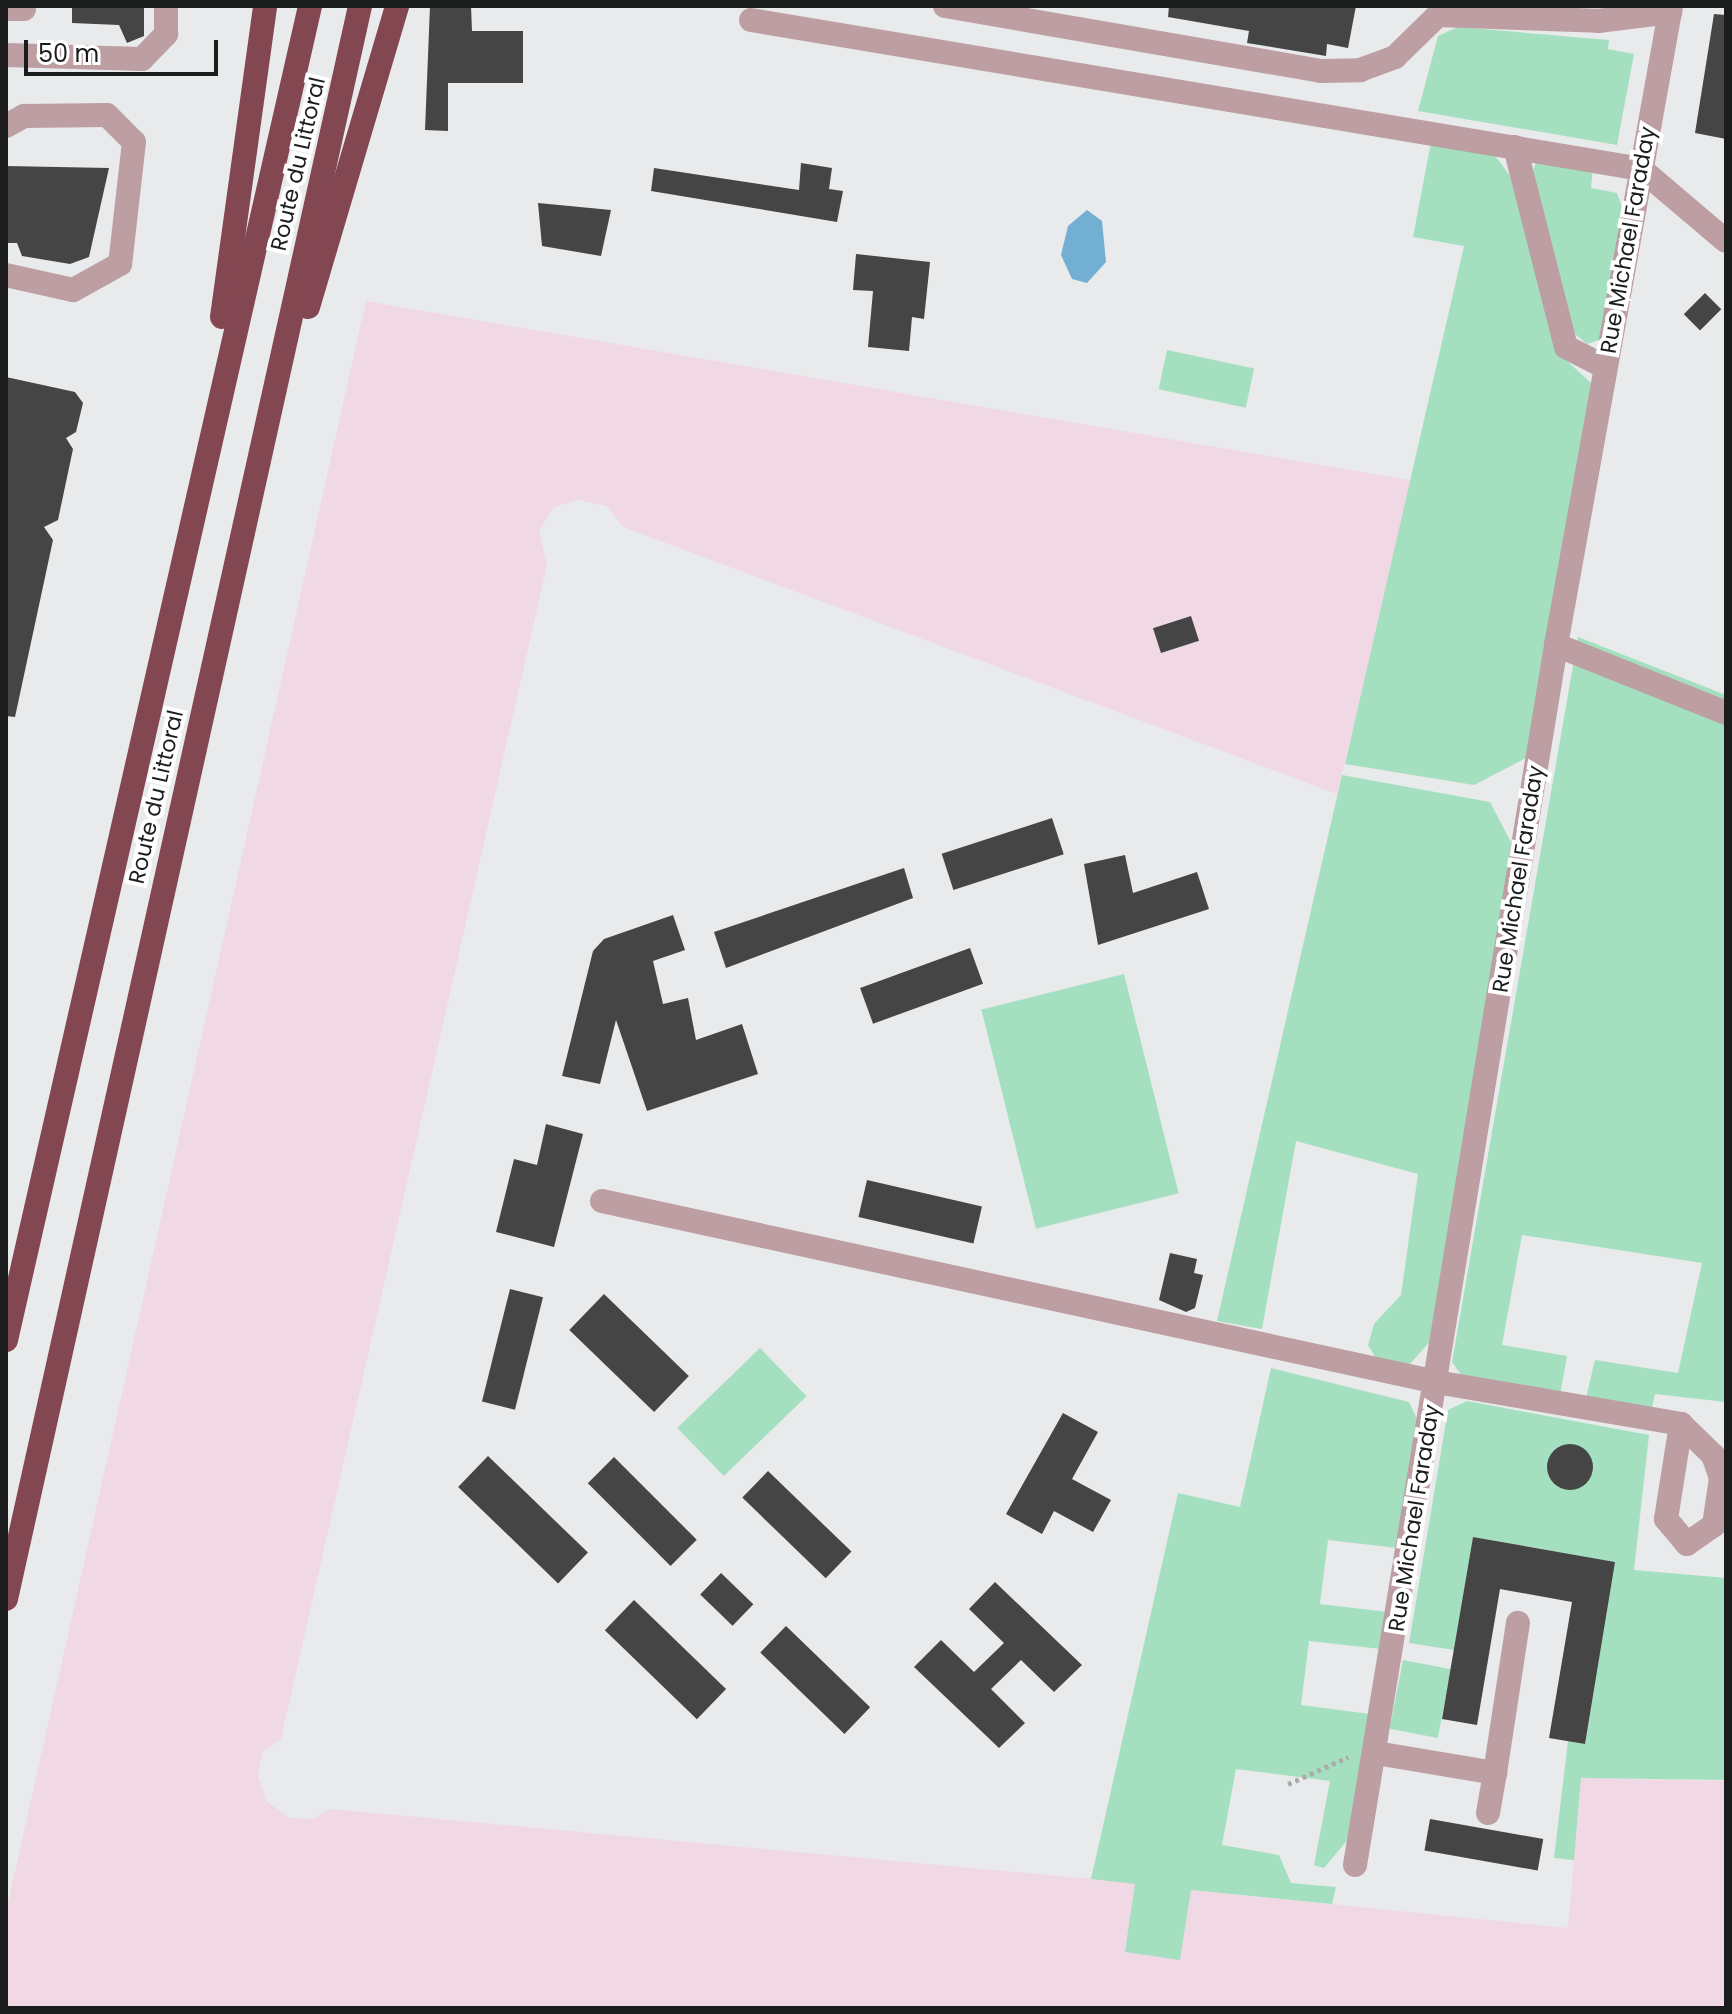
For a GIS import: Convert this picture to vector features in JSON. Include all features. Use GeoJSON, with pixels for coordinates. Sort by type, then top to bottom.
{"type":"FeatureCollection","features":[{"type":"Feature","properties":{"kind":"highway"},"geometry":{"type":"LineString","coordinates":[[200,476],[265,6]]}},
{"type":"Feature","properties":{"kind":"highway","name":"Route du Littoral"},"geometry":{"type":"LineString","coordinates":[[6,1340],[200,476],[310,6]]}},
{"type":"Feature","properties":{"kind":"highway","name":"Route du Littoral"},"geometry":{"type":"LineString","coordinates":[[6,1599],[360,6]]}},
{"type":"Feature","properties":{"kind":"highway"},"geometry":{"type":"LineString","coordinates":[[247,508],[397,6]]}},
{"type":"Feature","properties":{"kind":"street"},"geometry":{"type":"LineString","coordinates":[[6,55],[142,59],[166,34],[166,6]]}},
{"type":"Feature","properties":{"kind":"street"},"geometry":{"type":"LineString","coordinates":[[945,6],[1321,71],[1360,70],[1395,57],[1438,15],[1598,21],[1671,9]]}},
{"type":"Feature","properties":{"kind":"street","name":"Rue Michael Faraday"},"geometry":{"type":"LineString","coordinates":[[1355,1865],[1376,1753],[1556,645],[1671,9]]}},
{"type":"Feature","properties":{"kind":"street"},"geometry":{"type":"LineString","coordinates":[[751,20],[1641,169],[1726,241]]}},
{"type":"Feature","properties":{"kind":"street"},"geometry":{"type":"LineString","coordinates":[[6,126],[24,116],[107,115],[134,142],[120,264],[73,290],[6,275]]}},
{"type":"Feature","properties":{"kind":"street"},"geometry":{"type":"LineString","coordinates":[[1515,147],[1566,347],[1605,367]]}},
{"type":"Feature","properties":{"kind":"street"},"geometry":{"type":"LineString","coordinates":[[1556,645],[1726,713]]}},
{"type":"Feature","properties":{"kind":"street"},"geometry":{"type":"LineString","coordinates":[[602,1201],[1436,1382],[1681,1424],[1713,1455],[1723,1478],[1714,1525],[1687,1544],[1666,1519],[1681,1424]]}},
{"type":"Feature","properties":{"kind":"street"},"geometry":{"type":"LineString","coordinates":[[1488,1813],[1518,1623]]}},
{"type":"Feature","properties":{"kind":"street"},"geometry":{"type":"LineString","coordinates":[[1376,1753],[1495,1773]]}},
{"type":"Feature","properties":{"kind":"path"},"geometry":{"type":"LineString","coordinates":[[1288,1784],[1360,1752],[1376,1753]]}},
{"type":"Feature","properties":{"kind":"shaded area"},"geometry":{"type":"Polygon","coordinates":[[[366,301],[1414,481],[1337,794],[623,527],[607,506],[578,500],[554,507],[539,531],[547,565],[281,1739],[263,1752],[258,1775],[266,1801],[290,1818],[313,1819],[330,1809],[1135,1883],[1180,1960],[1191,1890],[1568,1928],[1581,1778],[1726,1781],[1726,2008],[6,2008],[6,1912],[366,301]]]}},
{"type":"Feature","properties":{"kind":"green space"},"geometry":{"type":"Polygon","coordinates":[[[1458,27],[1609,40],[1608,49],[1634,54],[1617,145],[1418,111],[1438,36],[1458,27]]]}},
{"type":"Feature","properties":{"kind":"green space"},"geometry":{"type":"Polygon","coordinates":[[[1431,142],[1493,153],[1514,181],[1555,350],[1591,383],[1528,757],[1474,785],[1345,764],[1464,246],[1413,237],[1431,142]]]}},
{"type":"Feature","properties":{"kind":"green space"},"geometry":{"type":"Polygon","coordinates":[[[1538,158],[1593,166],[1591,188],[1617,193],[1625,215],[1602,339],[1587,344],[1569,329],[1532,173],[1538,158]]]}},
{"type":"Feature","properties":{"kind":"green space"},"geometry":{"type":"Polygon","coordinates":[[[1167,350],[1254,369],[1246,408],[1159,389],[1167,350]]]}},
{"type":"Feature","properties":{"kind":"green space"},"geometry":{"type":"Polygon","coordinates":[[[1578,637],[1726,695],[1726,1402],[1655,1394],[1652,1408],[1586,1398],[1595,1360],[1678,1373],[1702,1263],[1522,1235],[1502,1345],[1567,1356],[1560,1395],[1464,1379],[1452,1362],[1578,637]]]}},
{"type":"Feature","properties":{"kind":"green space"},"geometry":{"type":"Polygon","coordinates":[[[1342,775],[1490,802],[1515,850],[1432,1339],[1410,1364],[1377,1360],[1368,1345],[1374,1324],[1401,1295],[1418,1174],[1296,1141],[1262,1329],[1217,1321],[1342,775]]]}},
{"type":"Feature","properties":{"kind":"green space"},"geometry":{"type":"Polygon","coordinates":[[[1124,974],[1179,1193],[1036,1229],[981,1010],[1124,974]]]}},
{"type":"Feature","properties":{"kind":"green space"},"geometry":{"type":"Polygon","coordinates":[[[760,1348],[807,1396],[724,1476],[677,1428],[760,1348]]]}},
{"type":"Feature","properties":{"kind":"green space"},"geometry":{"type":"Polygon","coordinates":[[[1271,1368],[1409,1402],[1418,1421],[1397,1548],[1328,1540],[1320,1604],[1387,1612],[1381,1649],[1309,1641],[1301,1705],[1370,1714],[1350,1837],[1324,1868],[1314,1865],[1330,1781],[1236,1769],[1222,1845],[1279,1855],[1291,1883],[1336,1887],[1332,1904],[1191,1890],[1180,1960],[1125,1952],[1135,1884],[1091,1879],[1178,1493],[1240,1507],[1271,1368]]]}},
{"type":"Feature","properties":{"kind":"green space"},"geometry":{"type":"Polygon","coordinates":[[[1467,1401],[1649,1435],[1634,1570],[1726,1578],[1726,1780],[1581,1778],[1574,1860],[1554,1858],[1568,1741],[1585,1744],[1614,1562],[1473,1537],[1454,1650],[1409,1643],[1448,1410],[1467,1401]]]}},
{"type":"Feature","properties":{"kind":"green space"},"geometry":{"type":"Polygon","coordinates":[[[1403,1660],[1451,1669],[1438,1738],[1390,1729],[1403,1660]]]}},
{"type":"Feature","properties":{"kind":"water"},"geometry":{"type":"Polygon","coordinates":[[[1087,210],[1102,221],[1106,262],[1087,283],[1072,279],[1061,255],[1068,226],[1087,210]]]}},
{"type":"Feature","properties":{"kind":"building"},"geometry":{"type":"Polygon","coordinates":[[[72,6],[144,6],[144,36],[127,43],[119,25],[72,23],[72,6]]]}},
{"type":"Feature","properties":{"kind":"building"},"geometry":{"type":"Polygon","coordinates":[[[430,6],[471,6],[472,31],[523,31],[523,83],[448,83],[448,131],[425,130],[430,6]]]}},
{"type":"Feature","properties":{"kind":"building"},"geometry":{"type":"Polygon","coordinates":[[[1169,6],[1356,6],[1348,48],[1327,44],[1326,56],[1247,43],[1249,31],[1168,17],[1169,6]]]}},
{"type":"Feature","properties":{"kind":"building"},"geometry":{"type":"Polygon","coordinates":[[[1714,14],[1726,15],[1726,139],[1695,133],[1714,14]]]}},
{"type":"Feature","properties":{"kind":"building"},"geometry":{"type":"Polygon","coordinates":[[[801,163],[832,168],[829,189],[843,191],[837,222],[651,191],[654,168],[799,190],[801,163]]]}},
{"type":"Feature","properties":{"kind":"building"},"geometry":{"type":"Polygon","coordinates":[[[6,166],[109,168],[89,257],[70,264],[22,256],[17,243],[6,243],[6,166]]]}},
{"type":"Feature","properties":{"kind":"building"},"geometry":{"type":"Polygon","coordinates":[[[538,203],[611,210],[601,256],[542,246],[538,203]]]}},
{"type":"Feature","properties":{"kind":"building"},"geometry":{"type":"Polygon","coordinates":[[[856,254],[930,262],[924,319],[912,317],[909,351],[868,347],[873,291],[853,290],[856,254]]]}},
{"type":"Feature","properties":{"kind":"building"},"geometry":{"type":"Polygon","coordinates":[[[1705,293],[1721,309],[1700,330],[1684,314],[1705,293]]]}},
{"type":"Feature","properties":{"kind":"building"},"geometry":{"type":"Polygon","coordinates":[[[6,377],[75,392],[83,403],[76,432],[66,438],[73,449],[58,520],[44,527],[53,540],[15,717],[6,716],[6,377]]]}},
{"type":"Feature","properties":{"kind":"building"},"geometry":{"type":"Polygon","coordinates":[[[1191,616],[1199,641],[1161,653],[1153,628],[1191,616]]]}},
{"type":"Feature","properties":{"kind":"building"},"geometry":{"type":"Polygon","coordinates":[[[1052,818],[1064,854],[953,890],[942,854],[1052,818]]]}},
{"type":"Feature","properties":{"kind":"building"},"geometry":{"type":"Polygon","coordinates":[[[1125,855],[1133,893],[1197,872],[1209,909],[1098,945],[1084,864],[1125,855]]]}},
{"type":"Feature","properties":{"kind":"building"},"geometry":{"type":"Polygon","coordinates":[[[904,868],[913,898],[726,968],[714,932],[904,868]]]}},
{"type":"Feature","properties":{"kind":"building"},"geometry":{"type":"Polygon","coordinates":[[[673,915],[685,950],[653,961],[663,1004],[688,998],[696,1040],[742,1024],[758,1074],[647,1111],[616,1020],[600,1084],[562,1076],[593,951],[604,939],[673,915]]]}},
{"type":"Feature","properties":{"kind":"building"},"geometry":{"type":"Polygon","coordinates":[[[970,948],[983,984],[873,1024],[860,988],[970,948]]]}},
{"type":"Feature","properties":{"kind":"building"},"geometry":{"type":"Polygon","coordinates":[[[546,1124],[583,1134],[554,1247],[496,1232],[514,1159],[537,1165],[546,1124]]]}},
{"type":"Feature","properties":{"kind":"building"},"geometry":{"type":"Polygon","coordinates":[[[867,1180],[982,1207],[973,1244],[858,1217],[867,1180]]]}},
{"type":"Feature","properties":{"kind":"building"},"geometry":{"type":"Polygon","coordinates":[[[1170,1253],[1197,1259],[1194,1273],[1203,1275],[1195,1308],[1186,1312],[1159,1300],[1170,1253]]]}},
{"type":"Feature","properties":{"kind":"building"},"geometry":{"type":"Polygon","coordinates":[[[510,1289],[543,1297],[515,1410],[482,1402],[510,1289]]]}},
{"type":"Feature","properties":{"kind":"building"},"geometry":{"type":"Polygon","coordinates":[[[604,1294],[689,1376],[654,1412],[569,1330],[604,1294]]]}},
{"type":"Feature","properties":{"kind":"building"},"geometry":{"type":"Polygon","coordinates":[[[1063,1413],[1098,1432],[1072,1479],[1111,1500],[1093,1532],[1054,1511],[1042,1534],[1006,1514],[1063,1413]]]}},
{"type":"Feature","properties":{"kind":"building"},"geometry":{"type":"Polygon","coordinates":[[[1570,1444],[1586,1451],[1593,1467],[1586,1483],[1570,1490],[1554,1483],[1547,1467],[1554,1451],[1570,1444]]]}},
{"type":"Feature","properties":{"kind":"building"},"geometry":{"type":"Polygon","coordinates":[[[488,1456],[588,1553],[558,1583],[458,1487],[488,1456]]]}},
{"type":"Feature","properties":{"kind":"building"},"geometry":{"type":"Polygon","coordinates":[[[614,1457],[697,1540],[671,1566],[588,1483],[614,1457]]]}},
{"type":"Feature","properties":{"kind":"building"},"geometry":{"type":"Polygon","coordinates":[[[768,1471],[851,1552],[826,1578],[742,1498],[768,1471]]]}},
{"type":"Feature","properties":{"kind":"building"},"geometry":{"type":"Polygon","coordinates":[[[1473,1537],[1615,1562],[1585,1744],[1549,1738],[1572,1602],[1500,1589],[1477,1725],[1442,1719],[1473,1537]]]}},
{"type":"Feature","properties":{"kind":"building"},"geometry":{"type":"Polygon","coordinates":[[[721,1573],[753,1604],[733,1626],[700,1595],[721,1573]]]}},
{"type":"Feature","properties":{"kind":"building"},"geometry":{"type":"Polygon","coordinates":[[[995,1582],[1082,1665],[1054,1692],[1021,1660],[991,1689],[1025,1723],[999,1748],[914,1667],[941,1640],[974,1672],[1004,1643],[969,1609],[995,1582]]]}},
{"type":"Feature","properties":{"kind":"building"},"geometry":{"type":"Polygon","coordinates":[[[634,1600],[726,1689],[697,1719],[605,1630],[634,1600]]]}},
{"type":"Feature","properties":{"kind":"building"},"geometry":{"type":"Polygon","coordinates":[[[786,1626],[870,1707],[844,1734],[760,1653],[786,1626]]]}},
{"type":"Feature","properties":{"kind":"building"},"geometry":{"type":"Polygon","coordinates":[[[1430,1819],[1543,1839],[1538,1870],[1424,1851],[1430,1819]]]}}]}
